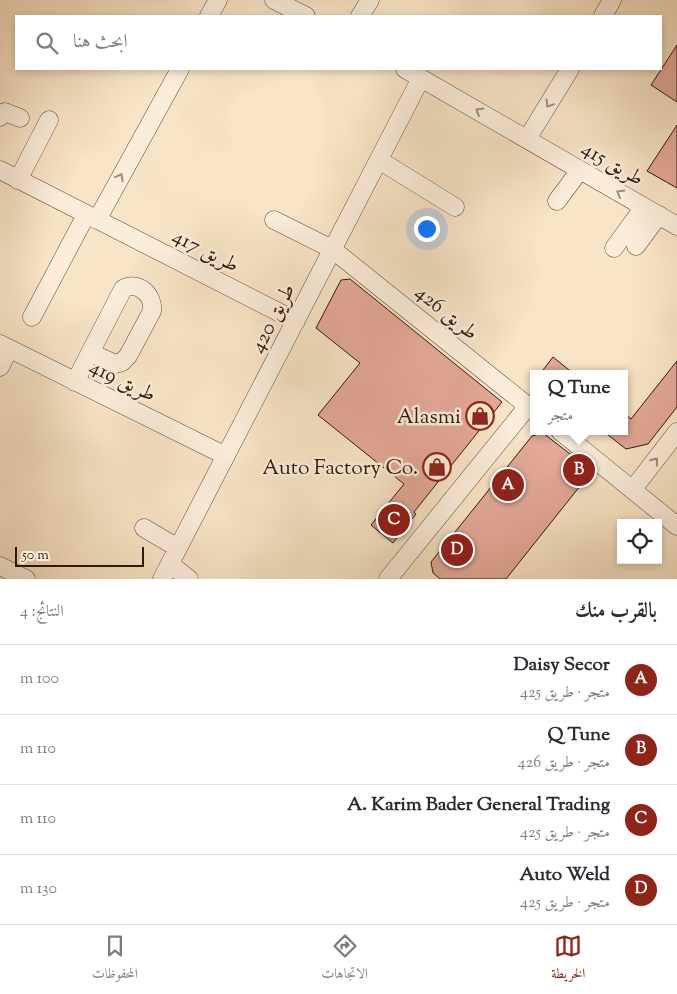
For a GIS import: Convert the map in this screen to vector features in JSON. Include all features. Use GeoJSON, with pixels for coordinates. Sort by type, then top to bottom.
{"type":"FeatureCollection","features":[{"type":"Feature","properties":{"kind":"street"},"geometry":{"type":"LineString","coordinates":[[210,15],[218,0]]}},
{"type":"Feature","properties":{"kind":"street"},"geometry":{"type":"LineString","coordinates":[[274,0],[304,15]]}},
{"type":"Feature","properties":{"kind":"street"},"geometry":{"type":"LineString","coordinates":[[361,15],[370,0]]}},
{"type":"Feature","properties":{"kind":"street"},"geometry":{"type":"LineString","coordinates":[[603,15],[612,0]]}},
{"type":"Feature","properties":{"kind":"street"},"geometry":{"type":"LineString","coordinates":[[32,317],[179,70]]}},
{"type":"Feature","properties":{"kind":"street","name":"طريق 415"},"geometry":{"type":"LineString","coordinates":[[407,70],[677,226]]}},
{"type":"Feature","properties":{"kind":"street"},"geometry":{"type":"LineString","coordinates":[[527,139],[569,70]]}},
{"type":"Feature","properties":{"kind":"street","name":"طريق 420"},"geometry":{"type":"LineString","coordinates":[[166,572],[421,78]]}},
{"type":"Feature","properties":{"kind":"street"},"geometry":{"type":"LineString","coordinates":[[0,117],[5,112],[20,118]]}},
{"type":"Feature","properties":{"kind":"street"},"geometry":{"type":"LineString","coordinates":[[18,180],[49,120]]}},
{"type":"Feature","properties":{"kind":"street"},"geometry":{"type":"LineString","coordinates":[[379,160],[455,207]]}},
{"type":"Feature","properties":{"kind":"street","name":"طريق 417"},"geometry":{"type":"LineString","coordinates":[[0,170],[296,321]]}},
{"type":"Feature","properties":{"kind":"street"},"geometry":{"type":"LineString","coordinates":[[557,201],[580,170]]}},
{"type":"Feature","properties":{"kind":"street"},"geometry":{"type":"LineString","coordinates":[[636,246],[651,211]]}},
{"type":"Feature","properties":{"kind":"street"},"geometry":{"type":"LineString","coordinates":[[614,248],[651,211]]}},
{"type":"Feature","properties":{"kind":"street","name":"طريق 426"},"geometry":{"type":"LineString","coordinates":[[274,220],[332,249],[530,407]]}},
{"type":"Feature","properties":{"kind":"street"},"geometry":{"type":"LineString","coordinates":[[0,367],[4,346]]}},
{"type":"Feature","properties":{"kind":"street","name":"طريق 419"},"geometry":{"type":"LineString","coordinates":[[4,346],[226,456]]}},
{"type":"Feature","properties":{"kind":"street"},"geometry":{"type":"LineString","coordinates":[[75,382],[91,353]]}},
{"type":"Feature","properties":{"kind":"street"},"geometry":{"type":"LineString","coordinates":[[392,578],[530,409]]}},
{"type":"Feature","properties":{"kind":"street"},"geometry":{"type":"LineString","coordinates":[[633,489],[677,432]]}},
{"type":"Feature","properties":{"kind":"street"},"geometry":{"type":"LineString","coordinates":[[565,435],[677,526]]}},
{"type":"Feature","properties":{"kind":"street"},"geometry":{"type":"LineString","coordinates":[[144,528],[178,548]]}},
{"type":"Feature","properties":{"kind":"street"},"geometry":{"type":"LineString","coordinates":[[0,566],[26,579]]}},
{"type":"Feature","properties":{"kind":"street"},"geometry":{"type":"LineString","coordinates":[[166,572],[189,579]]}},
{"type":"Feature","properties":{"kind":"building"},"geometry":{"type":"Polygon","coordinates":[[[677,45],[677,102],[651,85],[677,45]]]}},
{"type":"Feature","properties":{"kind":"building"},"geometry":{"type":"Polygon","coordinates":[[[677,125],[677,188],[647,171],[677,125]]]}},
{"type":"Feature","properties":{"kind":"building"},"geometry":{"type":"Polygon","coordinates":[[[350,279],[502,402],[414,512],[416,514],[393,543],[371,525],[404,484],[318,415],[360,363],[316,328],[341,280],[350,279]]]}},
{"type":"Feature","properties":{"kind":"building"},"geometry":{"type":"Polygon","coordinates":[[[553,357],[569,370],[543,370],[553,357]]]}},
{"type":"Feature","properties":{"kind":"building"},"geometry":{"type":"Polygon","coordinates":[[[677,361],[677,407],[648,444],[626,449],[608,435],[628,435],[628,416],[631,419],[677,361]]]}},
{"type":"Feature","properties":{"kind":"building"},"geometry":{"type":"Polygon","coordinates":[[[546,435],[592,471],[506,579],[440,579],[433,573],[431,562],[532,436],[546,435]]]}},
{"type":"Feature","properties":{"kind":"place","name":"Alasmi"},"geometry":{"type":"Point","coordinates":[480,416]}},
{"type":"Feature","properties":{"kind":"place","name":"Auto Factory Co."},"geometry":{"type":"Point","coordinates":[437,467]}},
{"type":"Feature","properties":{"kind":"place","name":"Q Tune"},"geometry":{"type":"Point","coordinates":[579,470]}},
{"type":"Feature","properties":{"kind":"place","name":"Daisy Secor"},"geometry":{"type":"Point","coordinates":[508,485]}},
{"type":"Feature","properties":{"kind":"place","name":"A. Karim Bader General Trading"},"geometry":{"type":"Point","coordinates":[394,520]}},
{"type":"Feature","properties":{"kind":"place","name":"Auto Weld"},"geometry":{"type":"Point","coordinates":[457,550]}}]}
